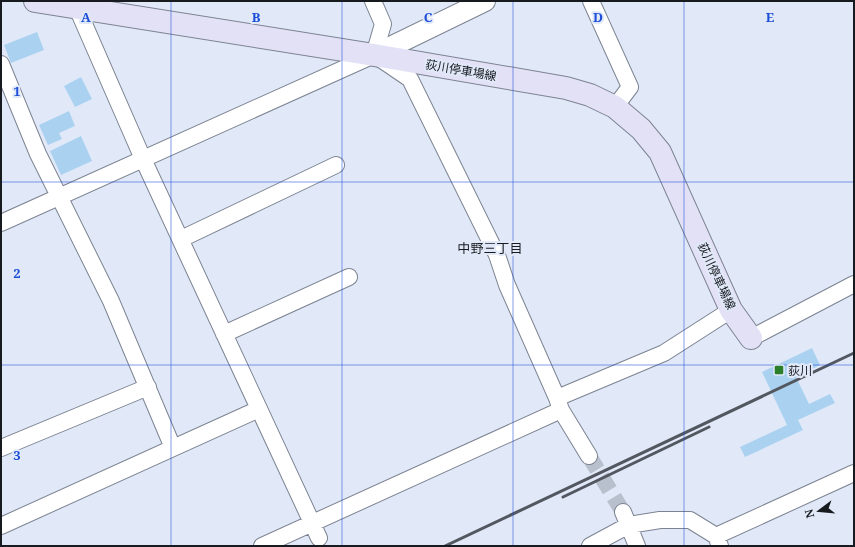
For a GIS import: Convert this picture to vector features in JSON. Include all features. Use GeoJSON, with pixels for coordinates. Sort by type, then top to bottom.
{"type":"FeatureCollection","features":[{"type":"Feature","properties":{"kind":"main road","name":"荻川停車場線"},"geometry":{"type":"LineString","coordinates":[[35,1],[75,4],[374,54],[566,88],[590,94],[615,107],[642,129],[660,152],[731,310],[751,338]]}},
{"type":"Feature","properties":{"kind":"street"},"geometry":{"type":"LineString","coordinates":[[373,1],[383,24],[374,54]]}},
{"type":"Feature","properties":{"kind":"street"},"geometry":{"type":"LineString","coordinates":[[1,223],[374,54],[485,1]]}},
{"type":"Feature","properties":{"kind":"street"},"geometry":{"type":"LineString","coordinates":[[591,1],[630,87],[615,107]]}},
{"type":"Feature","properties":{"kind":"street"},"geometry":{"type":"LineString","coordinates":[[75,4],[143,159],[319,538]]}},
{"type":"Feature","properties":{"kind":"street"},"geometry":{"type":"LineString","coordinates":[[374,54],[410,79],[497,255],[507,284],[559,404],[589,456]]}},
{"type":"Feature","properties":{"kind":"street"},"geometry":{"type":"LineString","coordinates":[[1,64],[38,154],[111,301],[173,448]]}},
{"type":"Feature","properties":{"kind":"street"},"geometry":{"type":"LineString","coordinates":[[180,239],[336,165]]}},
{"type":"Feature","properties":{"kind":"street"},"geometry":{"type":"LineString","coordinates":[[224,334],[349,277]]}},
{"type":"Feature","properties":{"kind":"street"},"geometry":{"type":"LineString","coordinates":[[751,338],[854,284]]}},
{"type":"Feature","properties":{"kind":"street"},"geometry":{"type":"LineString","coordinates":[[262,546],[664,353],[731,310]]}},
{"type":"Feature","properties":{"kind":"street"},"geometry":{"type":"LineString","coordinates":[[1,448],[148,387]]}},
{"type":"Feature","properties":{"kind":"street"},"geometry":{"type":"LineString","coordinates":[[1,526],[259,410]]}},
{"type":"Feature","properties":{"kind":"street"},"geometry":{"type":"LineString","coordinates":[[590,546],[626,519],[690,520],[718,541],[854,473]]}},
{"type":"Feature","properties":{"kind":"street"},"geometry":{"type":"LineString","coordinates":[[626,519],[637,546]]}},
{"type":"Feature","properties":{"kind":"building"},"geometry":{"type":"Polygon","coordinates":[[[37,32],[44,50],[11,63],[4,45],[37,32]]]}},
{"type":"Feature","properties":{"kind":"building"},"geometry":{"type":"Polygon","coordinates":[[[81,77],[92,99],[75,107],[64,86],[81,77]]]}},
{"type":"Feature","properties":{"kind":"building"},"geometry":{"type":"Polygon","coordinates":[[[69,111],[75,126],[59,133],[62,139],[48,145],[39,125],[69,111]]]}},
{"type":"Feature","properties":{"kind":"building"},"geometry":{"type":"Polygon","coordinates":[[[81,136],[92,161],[61,175],[50,151],[81,136]]]}},
{"type":"Feature","properties":{"kind":"building"},"geometry":{"type":"Polygon","coordinates":[[[812,348],[820,365],[796,377],[809,404],[830,394],[835,403],[798,420],[803,430],[745,457],[740,447],[787,425],[762,372],[812,348]]]}},
{"type":"Feature","properties":{"kind":"tunnel"},"geometry":{"type":"LineString","coordinates":[[589,456],[623,512]]}},
{"type":"Feature","properties":{"kind":"railway"},"geometry":{"type":"LineString","coordinates":[[445,546],[854,353]]}},
{"type":"Feature","properties":{"kind":"railway"},"geometry":{"type":"LineString","coordinates":[[563,497],[709,427]]}},
{"type":"Feature","properties":{"kind":"place","name":"荻川"},"geometry":{"type":"Point","coordinates":[779,370]}},
{"type":"Feature","properties":{"kind":"district","name":"中野三丁目"},"geometry":{"type":"Point","coordinates":[490,248]}}]}
